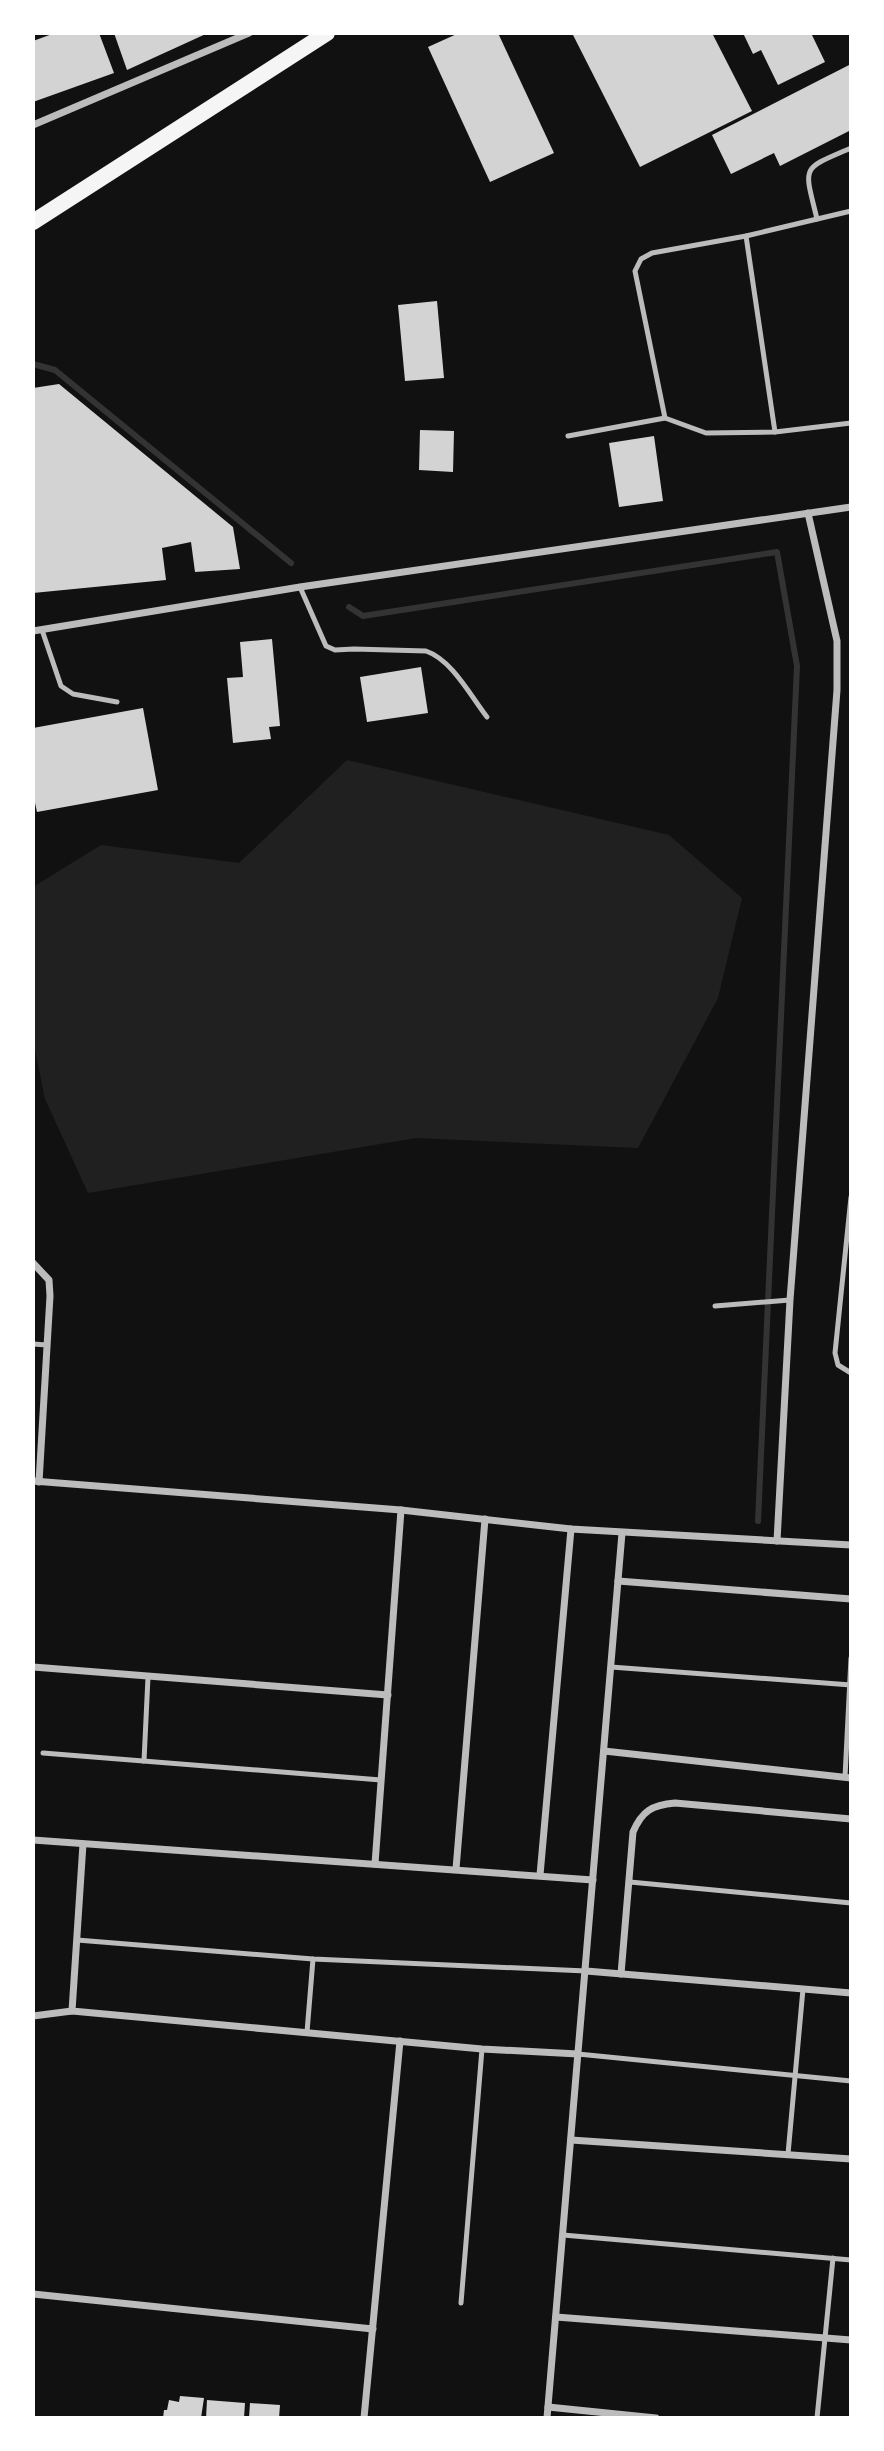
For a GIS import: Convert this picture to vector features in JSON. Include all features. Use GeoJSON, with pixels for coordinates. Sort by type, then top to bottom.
{"type":"FeatureCollection","features":[{"type":"Feature","properties":{"kind":"main road"},"geometry":{"type":"LineString","coordinates":[[33,222],[327,33]]}},
{"type":"Feature","properties":{"kind":"street"},"geometry":{"type":"LineString","coordinates":[[33,125],[249,33]]}},
{"type":"Feature","properties":{"kind":"street"},"geometry":{"type":"LineString","coordinates":[[37,631],[300,587],[851,507]]}},
{"type":"Feature","properties":{"kind":"street"},"geometry":{"type":"LineString","coordinates":[[777,1541],[790,1300],[837,690],[837,641],[808,513]]}},
{"type":"Feature","properties":{"kind":"street"},"geometry":{"type":"LineString","coordinates":[[33,1263],[49,1280],[42,1432],[36,1481],[401,1510],[571,1529],[851,1545]]}},
{"type":"Feature","properties":{"kind":"street"},"geometry":{"type":"LineString","coordinates":[[33,1431],[42,1432]]}},
{"type":"Feature","properties":{"kind":"street"},"geometry":{"type":"LineString","coordinates":[[375,1864],[401,1510]]}},
{"type":"Feature","properties":{"kind":"street"},"geometry":{"type":"LineString","coordinates":[[456,1869],[485,1519]]}},
{"type":"Feature","properties":{"kind":"street"},"geometry":{"type":"LineString","coordinates":[[540,1875],[571,1529]]}},
{"type":"Feature","properties":{"kind":"street"},"geometry":{"type":"LineString","coordinates":[[547,2418],[622,1533]]}},
{"type":"Feature","properties":{"kind":"street"},"geometry":{"type":"LineString","coordinates":[[618,1581],[851,1599]]}},
{"type":"Feature","properties":{"kind":"street"},"geometry":{"type":"LineString","coordinates":[[33,1667],[388,1695]]}},
{"type":"Feature","properties":{"kind":"street"},"geometry":{"type":"LineString","coordinates":[[604,1751],[848,1777]]}},
{"type":"Feature","properties":{"kind":"street"},"geometry":{"type":"LineString","coordinates":[[621,1974],[634,1832],[640,1816],[662,1804],[675,1802],[851,1819]]}},
{"type":"Feature","properties":{"kind":"street"},"geometry":{"type":"LineString","coordinates":[[33,1840],[593,1880]]}},
{"type":"Feature","properties":{"kind":"street"},"geometry":{"type":"LineString","coordinates":[[72,2011],[83,1844]]}},
{"type":"Feature","properties":{"kind":"street"},"geometry":{"type":"LineString","coordinates":[[586,1971],[851,1993]]}},
{"type":"Feature","properties":{"kind":"street"},"geometry":{"type":"LineString","coordinates":[[33,2016],[72,2011],[482,2049],[578,2054]]}},
{"type":"Feature","properties":{"kind":"street"},"geometry":{"type":"LineString","coordinates":[[364,2418],[400,2041]]}},
{"type":"Feature","properties":{"kind":"street"},"geometry":{"type":"LineString","coordinates":[[571,2140],[851,2159]]}},
{"type":"Feature","properties":{"kind":"street"},"geometry":{"type":"LineString","coordinates":[[33,2294],[373,2329]]}},
{"type":"Feature","properties":{"kind":"street"},"geometry":{"type":"LineString","coordinates":[[556,2317],[851,2340]]}},
{"type":"Feature","properties":{"kind":"street"},"geometry":{"type":"LineString","coordinates":[[548,2407],[656,2418]]}},
{"type":"Feature","properties":{"kind":"lane"},"geometry":{"type":"LineString","coordinates":[[817,219],[808,171],[815,164],[851,148]]}},
{"type":"Feature","properties":{"kind":"lane"},"geometry":{"type":"LineString","coordinates":[[665,418],[635,271],[641,259],[652,253],[746,236],[851,211]]}},
{"type":"Feature","properties":{"kind":"lane"},"geometry":{"type":"LineString","coordinates":[[746,236],[775,432]]}},
{"type":"Feature","properties":{"kind":"lane"},"geometry":{"type":"LineString","coordinates":[[568,436],[665,418],[706,433],[775,432],[851,423]]}},
{"type":"Feature","properties":{"kind":"lane"},"geometry":{"type":"LineString","coordinates":[[300,587],[326,646],[335,650],[426,652],[435,655],[448,667],[486,717]]}},
{"type":"Feature","properties":{"kind":"lane"},"geometry":{"type":"LineString","coordinates":[[37,631],[61,686],[73,694],[117,702]]}},
{"type":"Feature","properties":{"kind":"lane"},"geometry":{"type":"LineString","coordinates":[[851,1197],[835,1353],[838,1365],[851,1373]]}},
{"type":"Feature","properties":{"kind":"lane"},"geometry":{"type":"LineString","coordinates":[[715,1306],[790,1300]]}},
{"type":"Feature","properties":{"kind":"lane"},"geometry":{"type":"LineString","coordinates":[[33,1344],[47,1345]]}},
{"type":"Feature","properties":{"kind":"lane"},"geometry":{"type":"LineString","coordinates":[[848,1777],[851,1658]]}},
{"type":"Feature","properties":{"kind":"lane"},"geometry":{"type":"LineString","coordinates":[[611,1667],[850,1685]]}},
{"type":"Feature","properties":{"kind":"lane"},"geometry":{"type":"LineString","coordinates":[[144,1761],[148,1677]]}},
{"type":"Feature","properties":{"kind":"lane"},"geometry":{"type":"LineString","coordinates":[[43,1753],[381,1780]]}},
{"type":"Feature","properties":{"kind":"lane"},"geometry":{"type":"LineString","coordinates":[[630,1882],[851,1903]]}},
{"type":"Feature","properties":{"kind":"lane"},"geometry":{"type":"LineString","coordinates":[[77,1940],[313,1959],[586,1971]]}},
{"type":"Feature","properties":{"kind":"lane"},"geometry":{"type":"LineString","coordinates":[[307,2032],[313,1959]]}},
{"type":"Feature","properties":{"kind":"lane"},"geometry":{"type":"LineString","coordinates":[[788,2154],[803,1989]]}},
{"type":"Feature","properties":{"kind":"lane"},"geometry":{"type":"LineString","coordinates":[[461,2303],[482,2049]]}},
{"type":"Feature","properties":{"kind":"lane"},"geometry":{"type":"LineString","coordinates":[[578,2054],[851,2081]]}},
{"type":"Feature","properties":{"kind":"lane"},"geometry":{"type":"LineString","coordinates":[[563,2235],[851,2260]]}},
{"type":"Feature","properties":{"kind":"lane"},"geometry":{"type":"LineString","coordinates":[[817,2418],[833,2258]]}},
{"type":"Feature","properties":{"kind":"shaded area"},"geometry":{"type":"Polygon","coordinates":[[[347,760],[669,835],[742,898],[718,998],[638,1148],[416,1138],[88,1193],[45,1099],[33,1041],[33,887],[101,845],[239,863],[347,760]]]}},
{"type":"Feature","properties":{"kind":"building"},"geometry":{"type":"Polygon","coordinates":[[[55,33],[99,33],[114,73],[33,102],[33,41],[55,33]]]}},
{"type":"Feature","properties":{"kind":"building"},"geometry":{"type":"Polygon","coordinates":[[[114,33],[208,33],[127,70],[114,33]]]}},
{"type":"Feature","properties":{"kind":"building"},"geometry":{"type":"Polygon","coordinates":[[[459,33],[498,33],[554,153],[490,182],[428,47],[459,33]]]}},
{"type":"Feature","properties":{"kind":"building"},"geometry":{"type":"Polygon","coordinates":[[[572,33],[712,33],[752,111],[640,167],[572,33]]]}},
{"type":"Feature","properties":{"kind":"building"},"geometry":{"type":"Polygon","coordinates":[[[743,33],[811,33],[825,62],[778,85],[761,50],[753,54],[743,33]]]}},
{"type":"Feature","properties":{"kind":"building"},"geometry":{"type":"Polygon","coordinates":[[[851,64],[851,130],[780,166],[774,153],[731,174],[712,135],[851,64]]]}},
{"type":"Feature","properties":{"kind":"building"},"geometry":{"type":"Polygon","coordinates":[[[437,301],[444,378],[405,381],[398,305],[437,301]]]}},
{"type":"Feature","properties":{"kind":"building"},"geometry":{"type":"Polygon","coordinates":[[[59,384],[233,527],[240,569],[195,572],[191,542],[162,548],[166,580],[33,593],[33,388],[59,384]]]}},
{"type":"Feature","properties":{"kind":"building"},"geometry":{"type":"Polygon","coordinates":[[[420,430],[454,431],[453,472],[419,470],[420,430]]]}},
{"type":"Feature","properties":{"kind":"building"},"geometry":{"type":"Polygon","coordinates":[[[654,436],[663,501],[619,507],[609,443],[654,436]]]}},
{"type":"Feature","properties":{"kind":"building"},"geometry":{"type":"Polygon","coordinates":[[[272,639],[280,726],[269,727],[271,739],[233,743],[227,678],[243,677],[240,642],[272,639]]]}},
{"type":"Feature","properties":{"kind":"building"},"geometry":{"type":"Polygon","coordinates":[[[421,667],[428,713],[367,722],[360,677],[421,667]]]}},
{"type":"Feature","properties":{"kind":"building"},"geometry":{"type":"Polygon","coordinates":[[[143,708],[158,790],[37,812],[33,794],[33,728],[143,708]]]}},
{"type":"Feature","properties":{"kind":"building"},"geometry":{"type":"Polygon","coordinates":[[[180,2396],[204,2398],[201,2418],[163,2418],[169,2400],[179,2402],[180,2396]]]}},
{"type":"Feature","properties":{"kind":"building"},"geometry":{"type":"Polygon","coordinates":[[[207,2400],[245,2403],[244,2418],[206,2418],[207,2400]]]}},
{"type":"Feature","properties":{"kind":"building"},"geometry":{"type":"Polygon","coordinates":[[[250,2403],[280,2405],[279,2418],[249,2418],[250,2403]]]}},
{"type":"Feature","properties":{"kind":"waterway"},"geometry":{"type":"LineString","coordinates":[[33,364],[55,370],[291,563]]}},
{"type":"Feature","properties":{"kind":"waterway"},"geometry":{"type":"LineString","coordinates":[[349,607],[363,616],[777,552],[797,666],[758,1521]]}}]}
